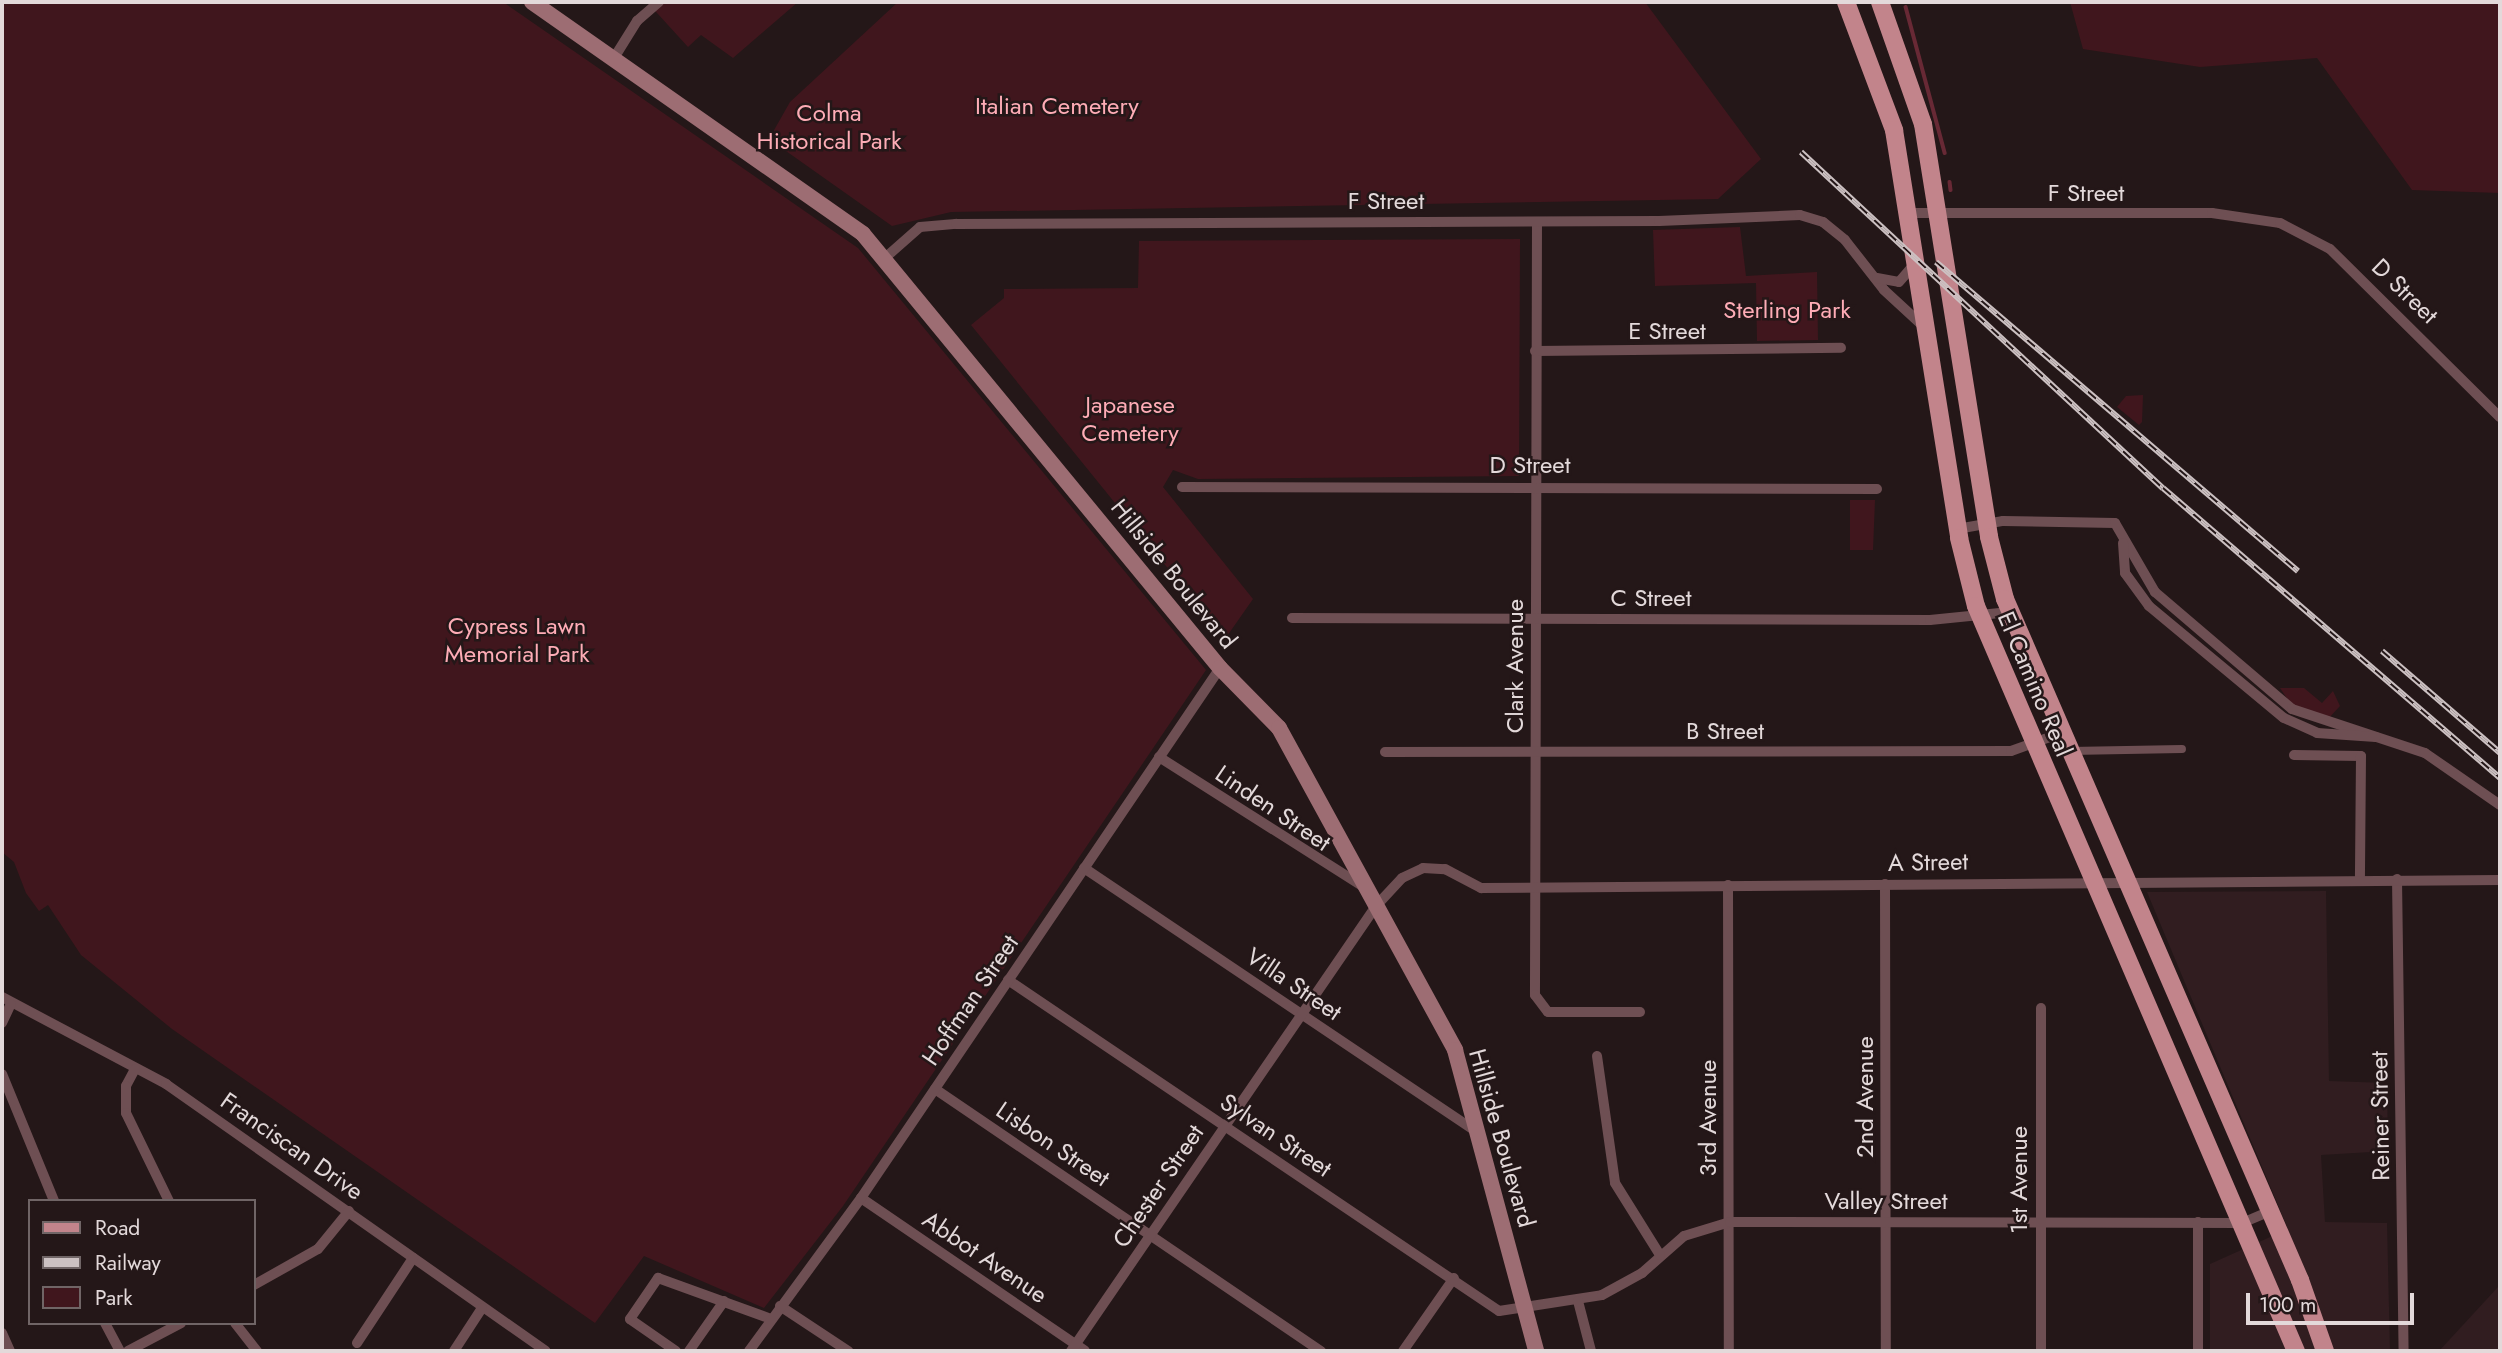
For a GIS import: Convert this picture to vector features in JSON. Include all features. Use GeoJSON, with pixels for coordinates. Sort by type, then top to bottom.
{"type":"FeatureCollection","features":[{"type":"Feature","properties":{"kind":"main road","name":"Hillside Boulevard"},"geometry":{"type":"LineString","coordinates":[[532,2],[839,212],[886,257],[1220,668],[1279,728],[1455,1050],[1481,1134],[1536,1351]]}},
{"type":"Feature","properties":{"kind":"main road","name":"El Camino Real"},"geometry":{"type":"LineString","coordinates":[[1846,2],[1884,94],[1908,213],[1957,529],[1980,617],[2296,1351]]}},
{"type":"Feature","properties":{"kind":"main road","name":"El Camino Real"},"geometry":{"type":"LineString","coordinates":[[1880,2],[1917,100],[1939,214],[1987,523],[2010,612],[2287,1249],[2325,1351]]}},
{"type":"Feature","properties":{"kind":"street"},"geometry":{"type":"LineString","coordinates":[[614,58],[632,32],[659,3]]}},
{"type":"Feature","properties":{"kind":"street","name":"F Street"},"geometry":{"type":"LineString","coordinates":[[1908,213],[2265,218]]}},
{"type":"Feature","properties":{"kind":"street","name":"F Street"},"geometry":{"type":"LineString","coordinates":[[886,257],[920,227],[956,224],[1537,222],[1812,216],[1845,240],[1872,275],[1926,330]]}},
{"type":"Feature","properties":{"kind":"street","name":"D Street"},"geometry":{"type":"LineString","coordinates":[[2265,218],[2330,249],[2500,417]]}},
{"type":"Feature","properties":{"kind":"street","name":"Clark Avenue"},"geometry":{"type":"LineString","coordinates":[[1537,222],[1535,888],[1539,1007],[1548,1012],[1640,1012]]}},
{"type":"Feature","properties":{"kind":"street"},"geometry":{"type":"LineString","coordinates":[[1872,275],[1892,284],[1915,262]]}},
{"type":"Feature","properties":{"kind":"street","name":"E Street"},"geometry":{"type":"LineString","coordinates":[[1535,351],[1841,348]]}},
{"type":"Feature","properties":{"kind":"street","name":"D Street"},"geometry":{"type":"LineString","coordinates":[[1182,487],[1536,485],[1877,489]]}},
{"type":"Feature","properties":{"kind":"street"},"geometry":{"type":"LineString","coordinates":[[1957,529],[1987,523],[2115,523],[2123,543],[2125,573],[2149,606],[2284,718],[2317,733],[2376,737],[2455,768],[2500,805]]}},
{"type":"Feature","properties":{"kind":"street","name":"C Street"},"geometry":{"type":"LineString","coordinates":[[1292,618],[1980,617],[2010,612]]}},
{"type":"Feature","properties":{"kind":"street","name":"Hoffman Street"},"geometry":{"type":"LineString","coordinates":[[749,1351],[861,1198],[1220,668]]}},
{"type":"Feature","properties":{"kind":"street","name":"B Street"},"geometry":{"type":"LineString","coordinates":[[1385,752],[2011,751],[2061,733]]}},
{"type":"Feature","properties":{"kind":"street"},"geometry":{"type":"LineString","coordinates":[[2069,751],[2182,749]]}},
{"type":"Feature","properties":{"kind":"street"},"geometry":{"type":"LineString","coordinates":[[2294,755],[2361,756],[2360,879]]}},
{"type":"Feature","properties":{"kind":"street","name":"Linden Street"},"geometry":{"type":"LineString","coordinates":[[1159,757],[1367,889]]}},
{"type":"Feature","properties":{"kind":"street","name":"Villa Street"},"geometry":{"type":"LineString","coordinates":[[1084,868],[1481,1134]]}},
{"type":"Feature","properties":{"kind":"street","name":"A Street"},"geometry":{"type":"LineString","coordinates":[[1376,906],[1402,878],[1423,868],[1445,869],[1481,888],[2126,880],[2500,880]]}},
{"type":"Feature","properties":{"kind":"street","name":"Reiner Street"},"geometry":{"type":"LineString","coordinates":[[2397,879],[2404,1351]]}},
{"type":"Feature","properties":{"kind":"street","name":"2nd Avenue"},"geometry":{"type":"LineString","coordinates":[[1885,884],[1886,1351]]}},
{"type":"Feature","properties":{"kind":"street","name":"3rd Avenue"},"geometry":{"type":"LineString","coordinates":[[1728,885],[1729,1351]]}},
{"type":"Feature","properties":{"kind":"street","name":"Chester Street"},"geometry":{"type":"LineString","coordinates":[[1073,1348],[1376,906]]}},
{"type":"Feature","properties":{"kind":"street","name":"Sylvan Street"},"geometry":{"type":"LineString","coordinates":[[1009,980],[1454,1278],[1499,1311],[1525,1311]]}},
{"type":"Feature","properties":{"kind":"street"},"geometry":{"type":"LineString","coordinates":[[2,1023],[7,1000]]}},
{"type":"Feature","properties":{"kind":"street","name":"Franciscan Drive"},"geometry":{"type":"LineString","coordinates":[[7,1000],[135,1069],[349,1212],[546,1351]]}},
{"type":"Feature","properties":{"kind":"street","name":"1st Avenue"},"geometry":{"type":"LineString","coordinates":[[2041,1008],[2042,1351]]}},
{"type":"Feature","properties":{"kind":"street"},"geometry":{"type":"LineString","coordinates":[[1597,1056],[1615,1183],[1660,1255]]}},
{"type":"Feature","properties":{"kind":"street"},"geometry":{"type":"LineString","coordinates":[[135,1069],[126,1086],[126,1113],[168,1199]]}},
{"type":"Feature","properties":{"kind":"street"},"geometry":{"type":"LineString","coordinates":[[2,1074],[53,1199]]}},
{"type":"Feature","properties":{"kind":"street","name":"Lisbon Street"},"geometry":{"type":"LineString","coordinates":[[934,1089],[1321,1351]]}},
{"type":"Feature","properties":{"kind":"street","name":"Abbot Avenue"},"geometry":{"type":"LineString","coordinates":[[861,1198],[1073,1348],[1085,1351]]}},
{"type":"Feature","properties":{"kind":"street","name":"Valley Street"},"geometry":{"type":"LineString","coordinates":[[1525,1311],[1578,1301],[1625,1286],[1660,1255],[1702,1226],[1730,1222],[2242,1223],[2270,1211]]}},
{"type":"Feature","properties":{"kind":"street"},"geometry":{"type":"LineString","coordinates":[[256,1284],[318,1249],[349,1212]]}},
{"type":"Feature","properties":{"kind":"street"},"geometry":{"type":"LineString","coordinates":[[2198,1222],[2198,1351]]}},
{"type":"Feature","properties":{"kind":"street"},"geometry":{"type":"LineString","coordinates":[[357,1343],[413,1258]]}},
{"type":"Feature","properties":{"kind":"street"},"geometry":{"type":"LineString","coordinates":[[1403,1351],[1454,1278]]}},
{"type":"Feature","properties":{"kind":"street"},"geometry":{"type":"LineString","coordinates":[[676,1351],[630,1319],[654,1280],[672,1280],[771,1319]]}},
{"type":"Feature","properties":{"kind":"street"},"geometry":{"type":"LineString","coordinates":[[689,1351],[724,1301]]}},
{"type":"Feature","properties":{"kind":"street"},"geometry":{"type":"LineString","coordinates":[[1578,1301],[1591,1351]]}},
{"type":"Feature","properties":{"kind":"street"},"geometry":{"type":"LineString","coordinates":[[780,1306],[848,1351]]}},
{"type":"Feature","properties":{"kind":"street"},"geometry":{"type":"LineString","coordinates":[[454,1351],[482,1308]]}},
{"type":"Feature","properties":{"kind":"street"},"geometry":{"type":"LineString","coordinates":[[106,1325],[120,1351]]}},
{"type":"Feature","properties":{"kind":"street"},"geometry":{"type":"LineString","coordinates":[[128,1351],[177,1325]]}},
{"type":"Feature","properties":{"kind":"street"},"geometry":{"type":"LineString","coordinates":[[237,1325],[257,1351]]}},
{"type":"Feature","properties":{"kind":"street"},"geometry":{"type":"LineString","coordinates":[[2,1333],[9,1351]]}},
{"type":"Feature","properties":{"kind":"shaded area"},"geometry":{"type":"Polygon","coordinates":[[[2326,891],[2329,1081],[2387,1083],[2388,1151],[2321,1155],[2325,1222],[2387,1223],[2390,1351],[2210,1351],[2210,1264],[2288,1229],[2147,892],[2326,891]]]}},
{"type":"Feature","properties":{"kind":"shaded area"},"geometry":{"type":"Polygon","coordinates":[[[2498,1287],[2500,1351],[2439,1351],[2498,1287]]]}},
{"type":"Feature","properties":{"kind":"green space","name":"Cypress Lawn Memorial Park"},"geometry":{"type":"Polygon","coordinates":[[[2,2],[503,2],[858,248],[1206,670],[843,1206],[764,1308],[644,1256],[595,1323],[172,1029],[81,955],[48,905],[39,911],[26,893],[14,862],[2,852],[2,2]]]}},
{"type":"Feature","properties":{"kind":"green space"},"geometry":{"type":"Polygon","coordinates":[[[647,2],[798,2],[733,58],[701,35],[688,47],[647,2]]]}},
{"type":"Feature","properties":{"kind":"green space","name":"Italian Cemetery"},"geometry":{"type":"Polygon","coordinates":[[[898,2],[1645,2],[1761,159],[1718,199],[951,212],[892,226],[769,139],[790,102],[898,2]]]}},
{"type":"Feature","properties":{"kind":"green space"},"geometry":{"type":"Polygon","coordinates":[[[2070,2],[2500,2],[2500,193],[2412,190],[2317,58],[2200,67],[2083,49],[2070,2]]]}},
{"type":"Feature","properties":{"kind":"green space","name":"Sterling Park"},"geometry":{"type":"Polygon","coordinates":[[[1740,227],[1746,276],[1817,272],[1818,340],[1757,341],[1756,283],[1655,286],[1653,230],[1740,227]]]}},
{"type":"Feature","properties":{"kind":"green space","name":"Japanese Cemetery"},"geometry":{"type":"Polygon","coordinates":[[[1520,239],[1519,476],[1198,479],[1173,470],[1163,487],[1253,599],[1225,639],[971,325],[1004,298],[1004,289],[1138,288],[1139,241],[1520,239]]]}},
{"type":"Feature","properties":{"kind":"green space"},"geometry":{"type":"Polygon","coordinates":[[[2143,395],[2142,422],[2139,425],[2117,407],[2126,396],[2143,395]]]}},
{"type":"Feature","properties":{"kind":"green space"},"geometry":{"type":"Polygon","coordinates":[[[1850,500],[1875,500],[1873,550],[1850,550],[1850,500]]]}},
{"type":"Feature","properties":{"kind":"green space"},"geometry":{"type":"Polygon","coordinates":[[[2280,688],[2304,688],[2322,703],[2333,691],[2340,706],[2328,719],[2292,706],[2280,688]]]}},
{"type":"Feature","properties":{"kind":"waterway"},"geometry":{"type":"LineString","coordinates":[[1906,7],[1945,153]]}},
{"type":"Feature","properties":{"kind":"waterway"},"geometry":{"type":"LineString","coordinates":[[1950,182],[1951,190]]}},
{"type":"Feature","properties":{"kind":"railway"},"geometry":{"type":"LineString","coordinates":[[1801,152],[2163,488],[2500,778]]}},
{"type":"Feature","properties":{"kind":"railway"},"geometry":{"type":"LineString","coordinates":[[1936,262],[2298,571]]}},
{"type":"Feature","properties":{"kind":"railway"},"geometry":{"type":"LineString","coordinates":[[2382,651],[2500,753]]}},
{"type":"Feature","properties":{"kind":"park label","name":"Colma Historical Park"},"geometry":{"type":"Point","coordinates":[829,127]}}]}
